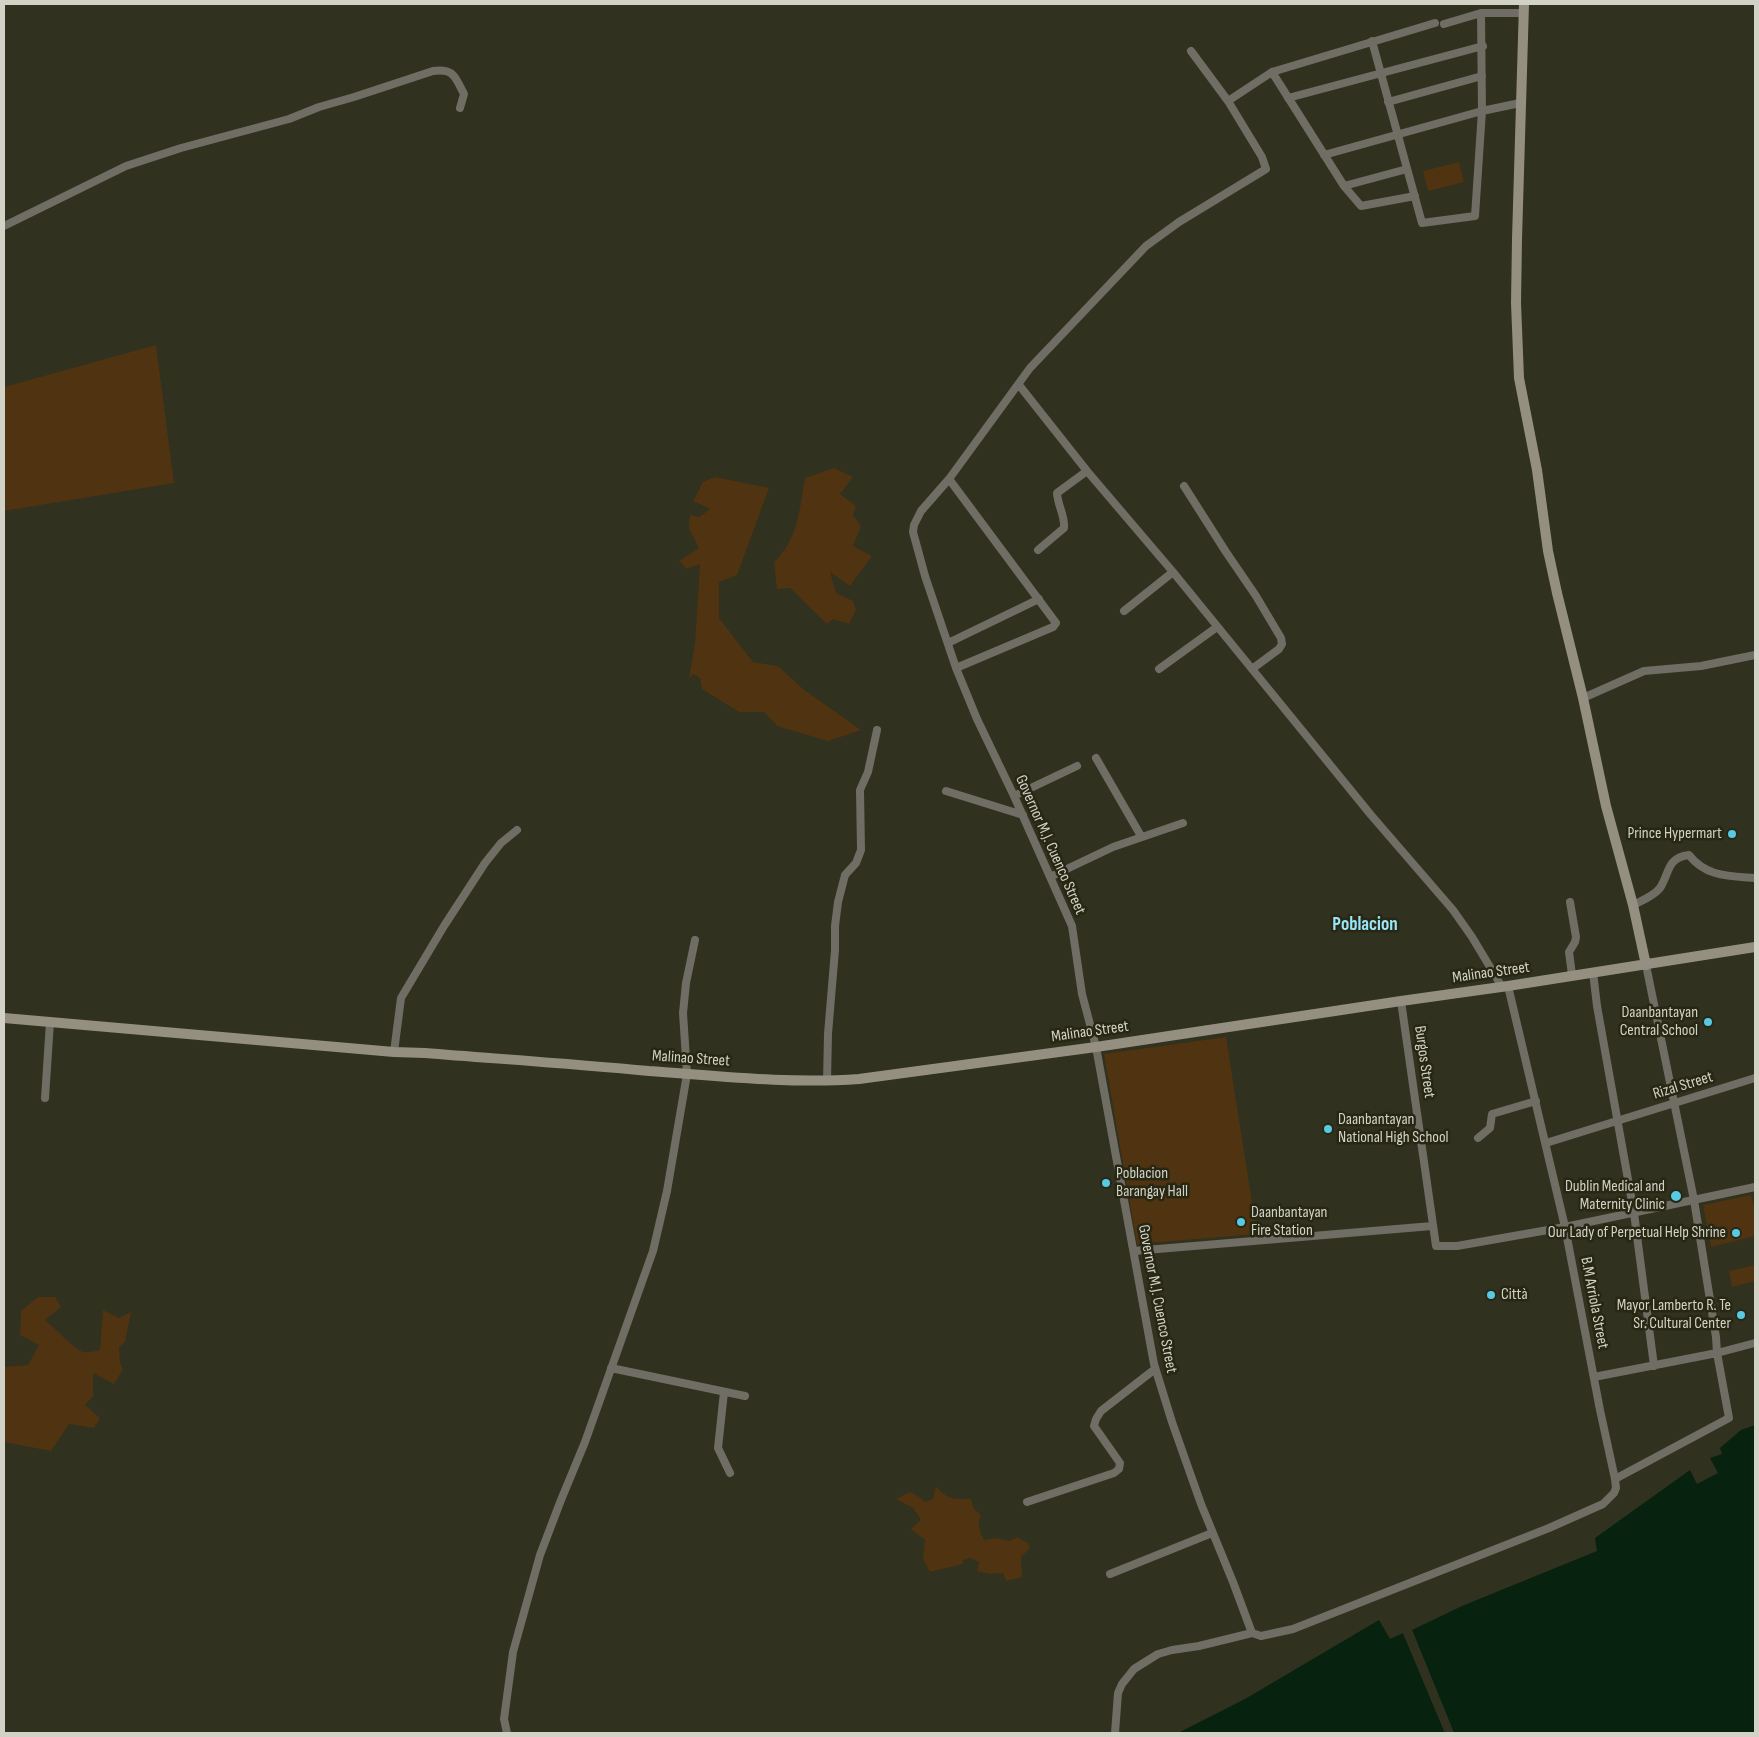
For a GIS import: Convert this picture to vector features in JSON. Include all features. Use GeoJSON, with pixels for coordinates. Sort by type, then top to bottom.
{"type":"FeatureCollection","features":[{"type":"Feature","properties":{"kind":"main road"},"geometry":{"type":"LineString","coordinates":[[1523,8],[1517,239],[1518,367],[1537,470],[1548,551],[1583,698],[1606,806],[1633,905],[1646,965]]}},
{"type":"Feature","properties":{"kind":"main road","name":"Malinao Street"},"geometry":{"type":"LineString","coordinates":[[4,1018],[394,1052],[687,1074],[794,1081],[827,1081],[858,1079],[1096,1047],[1505,987],[1755,947]]}},
{"type":"Feature","properties":{"kind":"street"},"geometry":{"type":"LineString","coordinates":[[1444,24],[1482,13],[1523,8]]}},
{"type":"Feature","properties":{"kind":"street"},"geometry":{"type":"LineString","coordinates":[[1372,41],[1422,223],[1475,216],[1482,111],[1482,13]]}},
{"type":"Feature","properties":{"kind":"street"},"geometry":{"type":"LineString","coordinates":[[1228,101],[1272,72],[1435,23]]}},
{"type":"Feature","properties":{"kind":"street"},"geometry":{"type":"LineString","coordinates":[[1288,98],[1379,72],[1483,46]]}},
{"type":"Feature","properties":{"kind":"street"},"geometry":{"type":"LineString","coordinates":[[956,668],[1053,627],[1056,623],[948,479],[1030,368],[1146,246],[1179,222],[1266,169],[1262,157],[1228,101],[1191,51]]}},
{"type":"Feature","properties":{"kind":"street"},"geometry":{"type":"LineString","coordinates":[[4,226],[126,166],[181,148],[289,119],[319,106],[354,97],[433,71],[444,69],[454,75],[464,94],[460,108]]}},
{"type":"Feature","properties":{"kind":"street"},"geometry":{"type":"LineString","coordinates":[[1272,72],[1344,186],[1361,206],[1415,196]]}},
{"type":"Feature","properties":{"kind":"street"},"geometry":{"type":"LineString","coordinates":[[1388,102],[1482,76]]}},
{"type":"Feature","properties":{"kind":"street"},"geometry":{"type":"LineString","coordinates":[[1324,155],[1482,111],[1520,103]]}},
{"type":"Feature","properties":{"kind":"street"},"geometry":{"type":"LineString","coordinates":[[1344,186],[1407,169]]}},
{"type":"Feature","properties":{"kind":"street","name":"B.M Arriola Street"},"geometry":{"type":"LineString","coordinates":[[1019,385],[1087,472],[1173,572],[1371,814],[1453,910],[1505,987],[1536,1101],[1565,1227],[1603,1427],[1615,1479]]}},
{"type":"Feature","properties":{"kind":"street"},"geometry":{"type":"LineString","coordinates":[[1038,550],[1064,528],[1065,519],[1058,505],[1057,493],[1087,472]]}},
{"type":"Feature","properties":{"kind":"street","name":"Governor M.J. Cuenco Street"},"geometry":{"type":"LineString","coordinates":[[948,479],[921,511],[914,525],[915,541],[956,668],[977,719],[1023,815],[1072,926],[1082,994],[1096,1047],[1155,1369],[1212,1533],[1234,1582],[1252,1633]]}},
{"type":"Feature","properties":{"kind":"street"},"geometry":{"type":"LineString","coordinates":[[1184,486],[1256,596],[1281,638],[1282,644],[1278,649],[1252,669]]}},
{"type":"Feature","properties":{"kind":"street"},"geometry":{"type":"LineString","coordinates":[[1124,611],[1173,572]]}},
{"type":"Feature","properties":{"kind":"street"},"geometry":{"type":"LineString","coordinates":[[948,643],[1039,599]]}},
{"type":"Feature","properties":{"kind":"street"},"geometry":{"type":"LineString","coordinates":[[1159,669],[1217,627]]}},
{"type":"Feature","properties":{"kind":"street"},"geometry":{"type":"LineString","coordinates":[[1583,698],[1644,671],[1701,666],[1755,655]]}},
{"type":"Feature","properties":{"kind":"street"},"geometry":{"type":"LineString","coordinates":[[827,1081],[828,1034],[835,950],[834,926],[845,875],[856,863],[861,850],[860,790],[868,772],[877,730]]}},
{"type":"Feature","properties":{"kind":"street"},"geometry":{"type":"LineString","coordinates":[[1096,758],[1141,836]]}},
{"type":"Feature","properties":{"kind":"street"},"geometry":{"type":"LineString","coordinates":[[1014,796],[1077,766]]}},
{"type":"Feature","properties":{"kind":"street"},"geometry":{"type":"LineString","coordinates":[[946,791],[1023,815]]}},
{"type":"Feature","properties":{"kind":"street"},"geometry":{"type":"LineString","coordinates":[[1050,877],[1113,847],[1183,823]]}},
{"type":"Feature","properties":{"kind":"street"},"geometry":{"type":"LineString","coordinates":[[394,1052],[401,998],[444,926],[485,863],[501,843],[517,830]]}},
{"type":"Feature","properties":{"kind":"street"},"geometry":{"type":"LineString","coordinates":[[1633,905],[1659,889],[1671,863],[1681,856],[1688,855],[1696,864],[1716,874],[1755,878]]}},
{"type":"Feature","properties":{"kind":"street"},"geometry":{"type":"LineString","coordinates":[[1570,902],[1576,937],[1569,952],[1572,976]]}},
{"type":"Feature","properties":{"kind":"street"},"geometry":{"type":"LineString","coordinates":[[508,1733],[504,1719],[514,1652],[540,1555],[585,1442],[653,1251],[667,1191],[687,1074],[683,1013],[686,984],[695,940]]}},
{"type":"Feature","properties":{"kind":"street"},"geometry":{"type":"LineString","coordinates":[[1115,1733],[1118,1693],[1122,1684],[1134,1669],[1158,1654],[1252,1633],[1261,1636],[1293,1629],[1549,1528],[1603,1504],[1614,1494],[1616,1488],[1615,1479],[1729,1418],[1717,1353],[1694,1200],[1646,965]]}},
{"type":"Feature","properties":{"kind":"street"},"geometry":{"type":"LineString","coordinates":[[1593,972],[1598,1016],[1634,1213],[1654,1366]]}},
{"type":"Feature","properties":{"kind":"street","name":"Burgos Street"},"geometry":{"type":"LineString","coordinates":[[1401,1001],[1436,1246],[1457,1246],[1565,1227]]}},
{"type":"Feature","properties":{"kind":"street"},"geometry":{"type":"LineString","coordinates":[[45,1098],[50,1022]]}},
{"type":"Feature","properties":{"kind":"street","name":"Rizal Street"},"geometry":{"type":"LineString","coordinates":[[1546,1143],[1755,1078]]}},
{"type":"Feature","properties":{"kind":"street"},"geometry":{"type":"LineString","coordinates":[[1478,1138],[1490,1128],[1492,1114],[1536,1101]]}},
{"type":"Feature","properties":{"kind":"street"},"geometry":{"type":"LineString","coordinates":[[1565,1227],[1755,1187]]}},
{"type":"Feature","properties":{"kind":"street"},"geometry":{"type":"LineString","coordinates":[[1134,1251],[1432,1226]]}},
{"type":"Feature","properties":{"kind":"street"},"geometry":{"type":"LineString","coordinates":[[1594,1376],[1654,1366],[1755,1343]]}},
{"type":"Feature","properties":{"kind":"street"},"geometry":{"type":"LineString","coordinates":[[611,1368],[745,1396]]}},
{"type":"Feature","properties":{"kind":"street"},"geometry":{"type":"LineString","coordinates":[[1028,1502],[1093,1481],[1114,1473],[1119,1469],[1120,1463],[1094,1426],[1096,1419],[1101,1411],[1155,1369]]}},
{"type":"Feature","properties":{"kind":"street"},"geometry":{"type":"LineString","coordinates":[[724,1392],[718,1448],[730,1473]]}},
{"type":"Feature","properties":{"kind":"street"},"geometry":{"type":"LineString","coordinates":[[1110,1574],[1212,1533]]}},
{"type":"Feature","properties":{"kind":"shaded area"},"geometry":{"type":"Polygon","coordinates":[[[1459,162],[1464,182],[1428,191],[1423,171],[1459,162]]]}},
{"type":"Feature","properties":{"kind":"shaded area"},"geometry":{"type":"Polygon","coordinates":[[[156,345],[174,483],[4,511],[4,387],[156,345]]]}},
{"type":"Feature","properties":{"kind":"shaded area"},"geometry":{"type":"Polygon","coordinates":[[[834,468],[853,477],[840,494],[856,506],[853,515],[861,526],[853,546],[872,556],[850,586],[830,572],[836,593],[853,601],[856,610],[849,624],[833,619],[827,624],[790,588],[777,589],[774,562],[789,543],[797,523],[805,478],[834,468]]]}},
{"type":"Feature","properties":{"kind":"shaded area"},"geometry":{"type":"Polygon","coordinates":[[[714,477],[769,488],[737,575],[719,582],[719,618],[753,662],[778,666],[803,689],[861,730],[828,741],[777,726],[764,712],[739,712],[702,689],[700,678],[693,674],[689,679],[695,643],[700,564],[687,569],[679,561],[699,548],[689,528],[690,515],[699,517],[710,509],[693,501],[703,482],[714,477]]]}},
{"type":"Feature","properties":{"kind":"shaded area"},"geometry":{"type":"Polygon","coordinates":[[[1226,1037],[1257,1234],[1137,1244],[1104,1054],[1226,1037]]]}},
{"type":"Feature","properties":{"kind":"shaded area"},"geometry":{"type":"Polygon","coordinates":[[[1751,1195],[1755,1211],[1755,1236],[1711,1247],[1703,1205],[1751,1195]]]}},
{"type":"Feature","properties":{"kind":"shaded area"},"geometry":{"type":"Polygon","coordinates":[[[1755,1265],[1755,1281],[1732,1287],[1729,1271],[1755,1265]]]}},
{"type":"Feature","properties":{"kind":"shaded area"},"geometry":{"type":"Polygon","coordinates":[[[38,1297],[55,1297],[61,1307],[45,1320],[83,1352],[100,1350],[103,1310],[119,1318],[131,1312],[125,1342],[119,1347],[120,1363],[123,1369],[114,1384],[93,1373],[93,1396],[85,1405],[100,1418],[94,1428],[69,1424],[51,1451],[4,1442],[4,1367],[28,1365],[39,1345],[20,1335],[21,1311],[38,1297]]]}},
{"type":"Feature","properties":{"kind":"shaded area"},"geometry":{"type":"Polygon","coordinates":[[[1755,1425],[1755,1733],[1454,1733],[1412,1630],[1462,1606],[1597,1551],[1595,1538],[1690,1470],[1697,1484],[1718,1473],[1710,1458],[1722,1454],[1720,1448],[1741,1430],[1755,1425]]]}},
{"type":"Feature","properties":{"kind":"shaded area"},"geometry":{"type":"Polygon","coordinates":[[[936,1486],[951,1498],[971,1499],[974,1509],[981,1515],[979,1528],[984,1540],[996,1538],[1010,1541],[1017,1537],[1028,1543],[1030,1548],[1021,1557],[1022,1577],[1006,1581],[1003,1573],[989,1574],[977,1571],[979,1562],[970,1558],[963,1560],[963,1564],[930,1572],[923,1559],[925,1540],[911,1529],[921,1520],[913,1508],[896,1499],[910,1492],[925,1502],[933,1499],[936,1486]]]}},
{"type":"Feature","properties":{"kind":"shaded area"},"geometry":{"type":"Polygon","coordinates":[[[1379,1620],[1390,1639],[1403,1633],[1445,1733],[1178,1733],[1245,1699],[1379,1620]]]}},
{"type":"Feature","properties":{"kind":"pier"},"geometry":{"type":"Polygon","coordinates":[[[1412,1630],[1454,1733],[1452,1733],[1409,1631],[1412,1630]]]}},
{"type":"Feature","properties":{"kind":"pier"},"geometry":{"type":"Polygon","coordinates":[[[1406,1632],[1447,1733],[1445,1733],[1403,1633],[1406,1632]]]}},
{"type":"Feature","properties":{"kind":"place","name":"Prince Hypermart"},"geometry":{"type":"Point","coordinates":[1732,834]}},
{"type":"Feature","properties":{"kind":"place","name":"Daanbantayan Central School"},"geometry":{"type":"Point","coordinates":[1708,1022]}},
{"type":"Feature","properties":{"kind":"place","name":"Daanbantayan National High School"},"geometry":{"type":"Point","coordinates":[1328,1129]}},
{"type":"Feature","properties":{"kind":"place","name":"Poblacion Barangay Hall"},"geometry":{"type":"Point","coordinates":[1106,1183]}},
{"type":"Feature","properties":{"kind":"place","name":"Dublin Medical and Maternity Clinic"},"geometry":{"type":"Point","coordinates":[1676,1196]}},
{"type":"Feature","properties":{"kind":"place","name":"Daanbantayan Fire Station"},"geometry":{"type":"Point","coordinates":[1241,1222]}},
{"type":"Feature","properties":{"kind":"place","name":"Our Lady of Perpetual Help Shrine"},"geometry":{"type":"Point","coordinates":[1736,1233]}},
{"type":"Feature","properties":{"kind":"place","name":"Città"},"geometry":{"type":"Point","coordinates":[1491,1295]}},
{"type":"Feature","properties":{"kind":"place","name":"Mayor Lamberto R. Te Sr. Cultural Center"},"geometry":{"type":"Point","coordinates":[1741,1315]}},
{"type":"Feature","properties":{"kind":"district","name":"Poblacion"},"geometry":{"type":"Point","coordinates":[1365,925]}}]}
